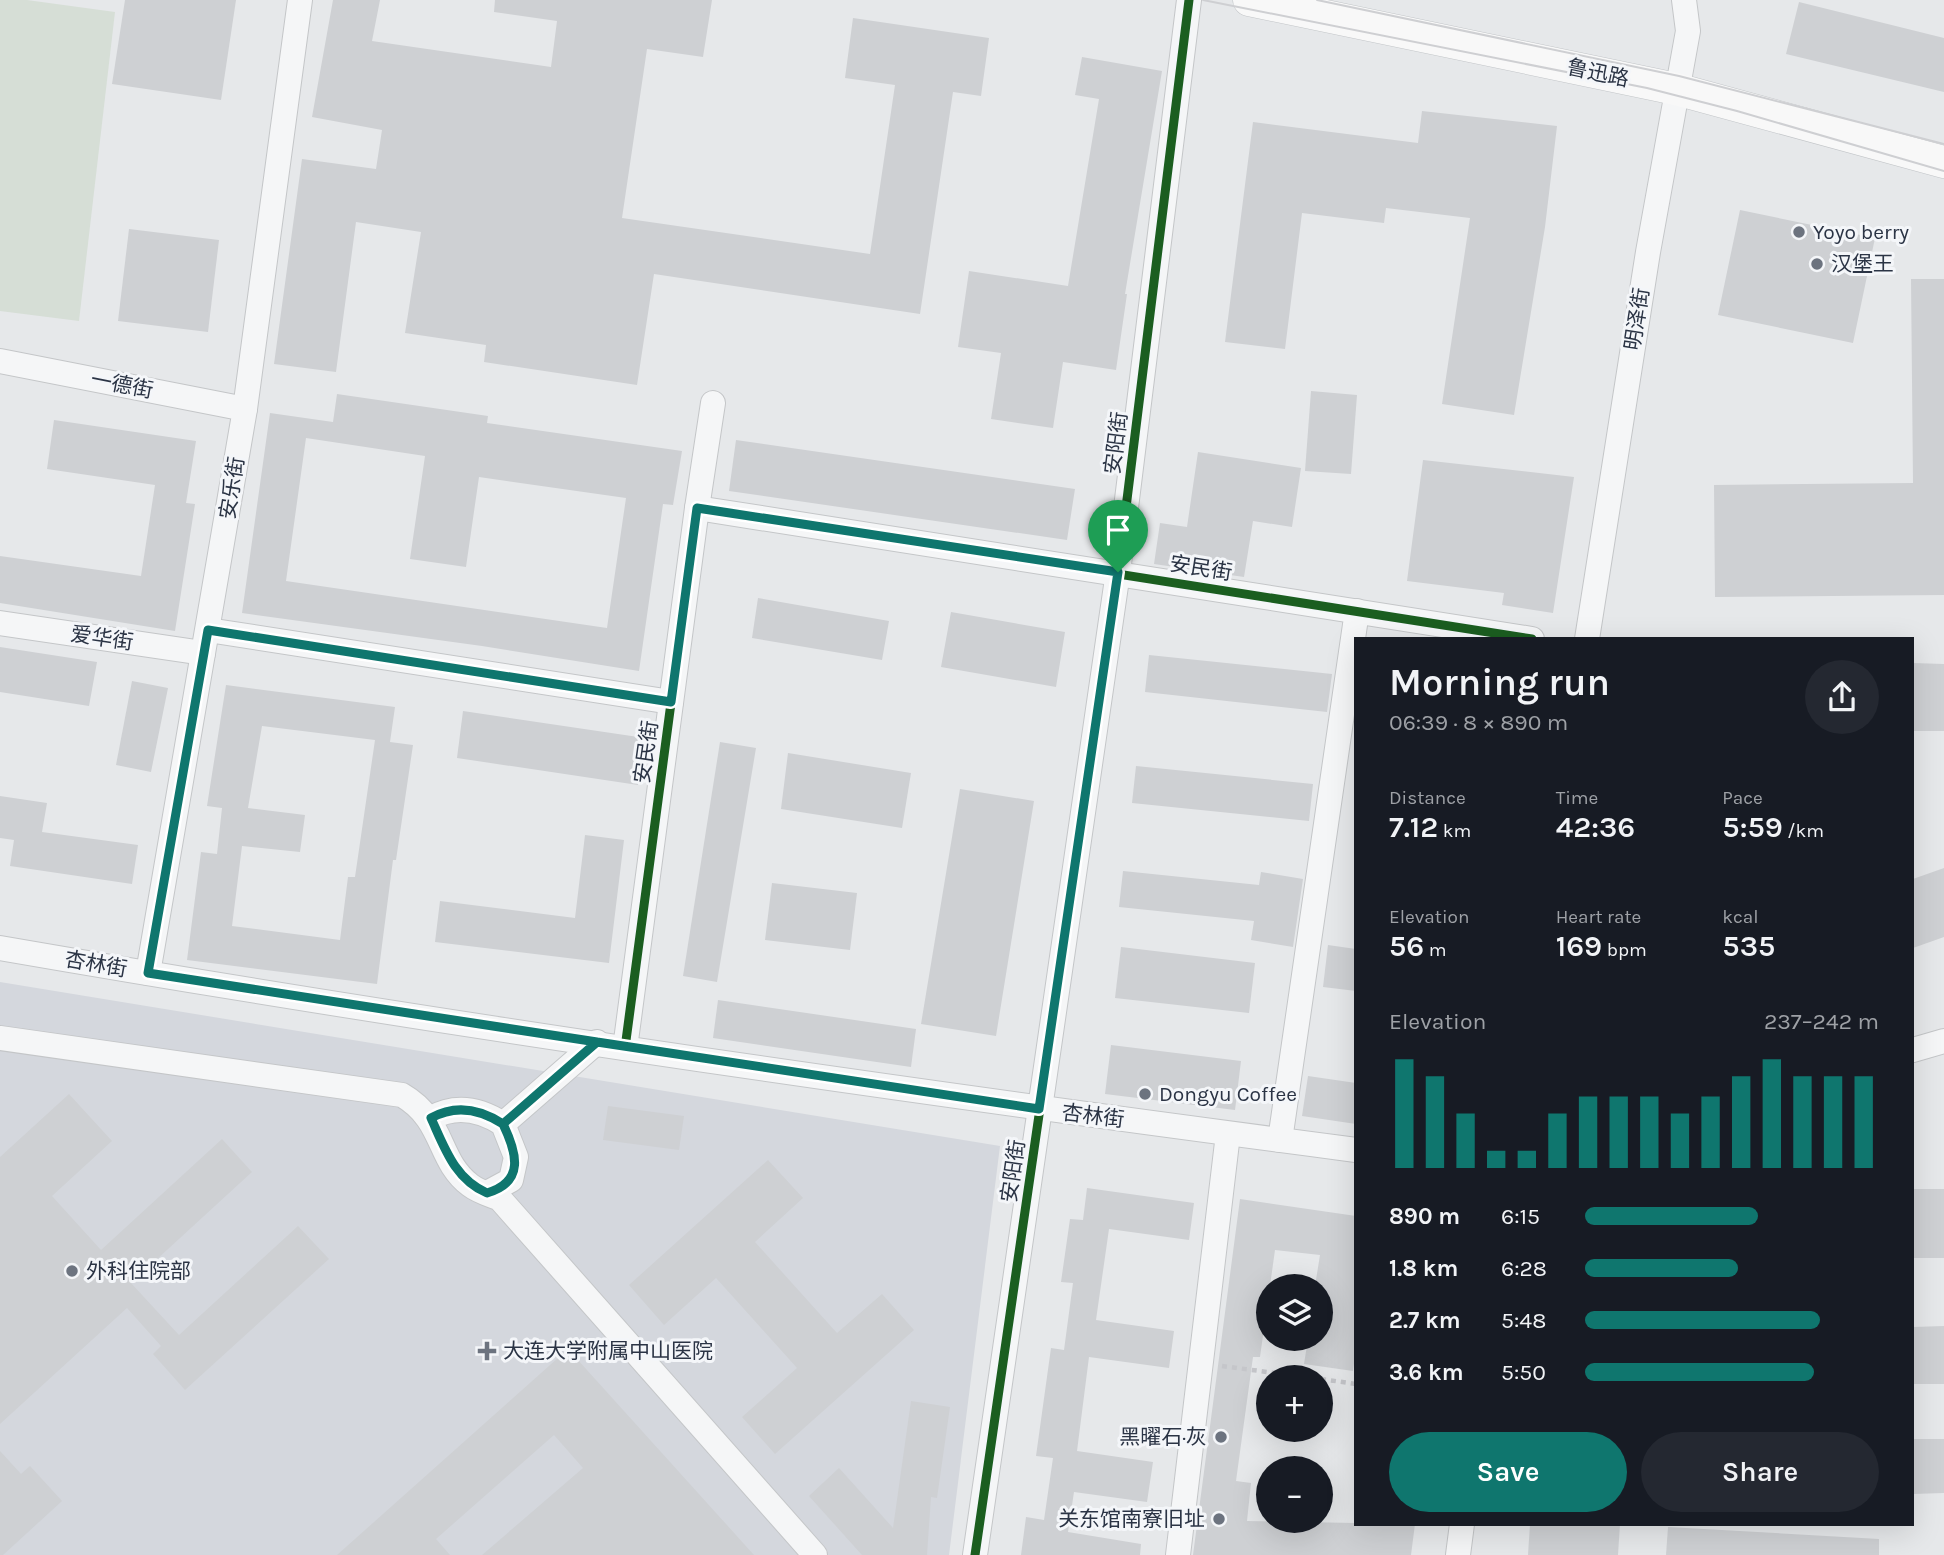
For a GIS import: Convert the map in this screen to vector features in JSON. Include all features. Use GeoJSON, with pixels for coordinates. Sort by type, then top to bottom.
{"type":"FeatureCollection","features":[{"type":"Feature","properties":{"kind":"main road","name":"鲁迅路"},"geometry":{"type":"LineString","coordinates":[[1249,0],[1676,89],[1944,162]]}},
{"type":"Feature","properties":{"kind":"street","name":"安乐街"},"geometry":{"type":"LineString","coordinates":[[148,973],[245,409],[300,0]]}},
{"type":"Feature","properties":{"kind":"street","name":"安阳街"},"geometry":{"type":"LineString","coordinates":[[975,1555],[1118,572],[1189,0]]}},
{"type":"Feature","properties":{"kind":"street","name":"明泽街"},"geometry":{"type":"LineString","coordinates":[[1587,637],[1676,89],[1688,31],[1684,0]]}},
{"type":"Feature","properties":{"kind":"street","name":"一德街"},"geometry":{"type":"LineString","coordinates":[[0,361],[245,409]]}},
{"type":"Feature","properties":{"kind":"street"},"geometry":{"type":"LineString","coordinates":[[697,508],[713,403]]}},
{"type":"Feature","properties":{"kind":"street","name":"安民街"},"geometry":{"type":"LineString","coordinates":[[625,1048],[697,508],[1520,637]]}},
{"type":"Feature","properties":{"kind":"street"},"geometry":{"type":"LineString","coordinates":[[1280,1140],[1357,611]]}},
{"type":"Feature","properties":{"kind":"street","name":"爱华街"},"geometry":{"type":"LineString","coordinates":[[0,623],[206,642]]}},
{"type":"Feature","properties":{"kind":"street","name":"安民街"},"geometry":{"type":"LineString","coordinates":[[206,642],[671,702]]}},
{"type":"Feature","properties":{"kind":"street","name":"杏林街"},"geometry":{"type":"LineString","coordinates":[[0,948],[625,1048],[1039,1109],[1354,1150]]}},
{"type":"Feature","properties":{"kind":"street"},"geometry":{"type":"LineString","coordinates":[[0,1038],[402,1095],[419,1104],[431,1118],[457,1173],[472,1186],[500,1199],[815,1555]]}},
{"type":"Feature","properties":{"kind":"street"},"geometry":{"type":"LineString","coordinates":[[1914,1050],[1944,1041]]}},
{"type":"Feature","properties":{"kind":"street"},"geometry":{"type":"LineString","coordinates":[[503,1124],[597,1042]]}},
{"type":"Feature","properties":{"kind":"street"},"geometry":{"type":"LineString","coordinates":[[431,1118],[454,1109],[464,1109],[503,1124],[516,1157],[511,1180],[498,1190],[487,1193]]}},
{"type":"Feature","properties":{"kind":"street"},"geometry":{"type":"LineString","coordinates":[[1178,1555],[1228,1134]]}},
{"type":"Feature","properties":{"kind":"street"},"geometry":{"type":"LineString","coordinates":[[1458,1555],[1462,1526]]}},
{"type":"Feature","properties":{"kind":"path"},"geometry":{"type":"LineString","coordinates":[[1200,1363],[1256,1370]]}},
{"type":"Feature","properties":{"kind":"path"},"geometry":{"type":"LineString","coordinates":[[1333,1381],[1354,1384]]}},
{"type":"Feature","properties":{"kind":"shaded area"},"geometry":{"type":"Polygon","coordinates":[[[0,0],[27,0],[115,12],[79,321],[0,311],[0,0]]]}},
{"type":"Feature","properties":{"kind":"shaded area","name":"大连大学附属中山医院"},"geometry":{"type":"Polygon","coordinates":[[[0,982],[1000,1146],[949,1555],[0,1555],[0,982]]]}},
{"type":"Feature","properties":{"kind":"building"},"geometry":{"type":"Polygon","coordinates":[[[125,0],[236,0],[221,100],[112,84],[125,0]]]}},
{"type":"Feature","properties":{"kind":"building"},"geometry":{"type":"Polygon","coordinates":[[[333,0],[380,0],[372,41],[551,67],[557,21],[494,12],[495,0],[712,0],[703,57],[647,49],[622,218],[870,254],[895,85],[845,78],[853,18],[989,38],[981,96],[953,92],[920,314],[654,274],[637,385],[484,362],[486,345],[405,333],[421,232],[356,222],[336,372],[274,364],[302,159],[376,169],[382,130],[312,117],[333,0]]]}},
{"type":"Feature","properties":{"kind":"building"},"geometry":{"type":"Polygon","coordinates":[[[1799,2],[1944,38],[1944,92],[1786,54],[1799,2]]]}},
{"type":"Feature","properties":{"kind":"building"},"geometry":{"type":"Polygon","coordinates":[[[1082,57],[1162,71],[1125,294],[1116,370],[1063,362],[1053,428],[991,419],[1001,353],[958,347],[969,271],[1068,286],[1099,99],[1075,95],[1082,57]]]}},
{"type":"Feature","properties":{"kind":"building"},"geometry":{"type":"Polygon","coordinates":[[[1422,111],[1557,126],[1545,227],[1514,415],[1442,404],[1470,218],[1386,208],[1384,223],[1302,213],[1285,349],[1225,342],[1253,122],[1418,143],[1422,111]]]}},
{"type":"Feature","properties":{"kind":"building"},"geometry":{"type":"Polygon","coordinates":[[[1740,210],[1875,238],[1853,343],[1718,315],[1740,210]]]}},
{"type":"Feature","properties":{"kind":"building"},"geometry":{"type":"Polygon","coordinates":[[[129,229],[219,240],[208,332],[118,321],[129,229]]]}},
{"type":"Feature","properties":{"kind":"building"},"geometry":{"type":"Polygon","coordinates":[[[1911,279],[1944,279],[1944,595],[1715,597],[1714,485],[1913,483],[1911,279]]]}},
{"type":"Feature","properties":{"kind":"building"},"geometry":{"type":"Polygon","coordinates":[[[1311,391],[1357,395],[1351,474],[1305,471],[1311,391]]]}},
{"type":"Feature","properties":{"kind":"building"},"geometry":{"type":"Polygon","coordinates":[[[337,394],[488,416],[487,423],[682,451],[673,505],[663,504],[639,671],[242,613],[270,413],[333,422],[337,394]],[[306,438],[286,581],[607,628],[626,498],[479,477],[466,567],[410,559],[425,456],[306,438]]]}},
{"type":"Feature","properties":{"kind":"building"},"geometry":{"type":"Polygon","coordinates":[[[54,420],[196,441],[186,503],[195,504],[175,631],[0,603],[0,556],[141,576],[155,485],[47,469],[54,420]]]}},
{"type":"Feature","properties":{"kind":"building"},"geometry":{"type":"Polygon","coordinates":[[[736,440],[1075,489],[1067,540],[729,491],[736,440]]]}},
{"type":"Feature","properties":{"kind":"building"},"geometry":{"type":"Polygon","coordinates":[[[1198,452],[1301,468],[1292,527],[1253,521],[1244,577],[1154,564],[1160,523],[1187,527],[1198,452]]]}},
{"type":"Feature","properties":{"kind":"building"},"geometry":{"type":"Polygon","coordinates":[[[1423,460],[1574,477],[1553,613],[1502,605],[1504,593],[1407,581],[1423,460]]]}},
{"type":"Feature","properties":{"kind":"building"},"geometry":{"type":"Polygon","coordinates":[[[758,598],[889,621],[882,660],[752,638],[758,598]]]}},
{"type":"Feature","properties":{"kind":"building"},"geometry":{"type":"Polygon","coordinates":[[[951,612],[1065,632],[1056,687],[941,667],[951,612]]]}},
{"type":"Feature","properties":{"kind":"building"},"geometry":{"type":"Polygon","coordinates":[[[0,647],[97,662],[89,706],[0,692],[0,647]]]}},
{"type":"Feature","properties":{"kind":"building"},"geometry":{"type":"Polygon","coordinates":[[[1149,655],[1332,674],[1327,712],[1145,692],[1149,655]]]}},
{"type":"Feature","properties":{"kind":"building"},"geometry":{"type":"Polygon","coordinates":[[[1914,663],[1944,664],[1944,731],[1914,731],[1914,663]]]}},
{"type":"Feature","properties":{"kind":"building"},"geometry":{"type":"Polygon","coordinates":[[[132,681],[168,688],[151,772],[116,765],[132,681]]]}},
{"type":"Feature","properties":{"kind":"building"},"geometry":{"type":"Polygon","coordinates":[[[226,685],[395,707],[390,742],[413,745],[396,860],[393,860],[377,984],[187,960],[201,852],[217,854],[222,808],[207,806],[226,685]],[[262,726],[248,808],[305,815],[300,852],[242,846],[232,926],[340,940],[348,877],[355,877],[375,740],[262,726]]]}},
{"type":"Feature","properties":{"kind":"building"},"geometry":{"type":"Polygon","coordinates":[[[463,711],[645,738],[638,785],[457,758],[463,711]]]}},
{"type":"Feature","properties":{"kind":"building"},"geometry":{"type":"Polygon","coordinates":[[[720,742],[756,748],[717,982],[683,976],[720,742]]]}},
{"type":"Feature","properties":{"kind":"building"},"geometry":{"type":"Polygon","coordinates":[[[788,753],[911,773],[902,828],[781,809],[788,753]]]}},
{"type":"Feature","properties":{"kind":"building"},"geometry":{"type":"Polygon","coordinates":[[[1136,766],[1313,784],[1309,821],[1132,803],[1136,766]]]}},
{"type":"Feature","properties":{"kind":"building"},"geometry":{"type":"Polygon","coordinates":[[[960,789],[1034,801],[996,1036],[921,1024],[960,789]]]}},
{"type":"Feature","properties":{"kind":"building"},"geometry":{"type":"Polygon","coordinates":[[[0,796],[47,803],[42,832],[138,845],[132,884],[10,866],[14,840],[0,838],[0,796]]]}},
{"type":"Feature","properties":{"kind":"building"},"geometry":{"type":"Polygon","coordinates":[[[585,835],[624,840],[609,963],[435,942],[440,901],[575,918],[585,835]]]}},
{"type":"Feature","properties":{"kind":"building"},"geometry":{"type":"Polygon","coordinates":[[[1944,868],[1944,937],[1914,948],[1914,879],[1944,868]]]}},
{"type":"Feature","properties":{"kind":"building"},"geometry":{"type":"Polygon","coordinates":[[[1123,871],[1259,885],[1261,872],[1303,879],[1293,947],[1251,940],[1254,921],[1119,907],[1123,871]]]}},
{"type":"Feature","properties":{"kind":"building"},"geometry":{"type":"Polygon","coordinates":[[[772,883],[857,893],[850,950],[765,940],[772,883]]]}},
{"type":"Feature","properties":{"kind":"building"},"geometry":{"type":"Polygon","coordinates":[[[1328,945],[1354,949],[1354,991],[1323,987],[1328,945]]]}},
{"type":"Feature","properties":{"kind":"building"},"geometry":{"type":"Polygon","coordinates":[[[1121,947],[1255,963],[1249,1013],[1115,998],[1121,947]]]}},
{"type":"Feature","properties":{"kind":"building"},"geometry":{"type":"Polygon","coordinates":[[[718,1000],[916,1029],[911,1067],[713,1038],[718,1000]]]}},
{"type":"Feature","properties":{"kind":"building"},"geometry":{"type":"Polygon","coordinates":[[[1111,1045],[1241,1061],[1235,1110],[1105,1094],[1111,1045]]]}},
{"type":"Feature","properties":{"kind":"building"},"geometry":{"type":"Polygon","coordinates":[[[1308,1076],[1354,1083],[1354,1124],[1302,1116],[1308,1076]]]}},
{"type":"Feature","properties":{"kind":"building","name":"外科住院部"},"geometry":{"type":"Polygon","coordinates":[[[69,1094],[112,1141],[52,1196],[101,1250],[222,1139],[252,1172],[131,1283],[179,1335],[298,1226],[329,1259],[185,1390],[153,1354],[161,1346],[127,1308],[0,1424],[0,1157],[69,1094]]]}},
{"type":"Feature","properties":{"kind":"building"},"geometry":{"type":"Polygon","coordinates":[[[608,1106],[684,1116],[679,1150],[603,1140],[608,1106]]]}},
{"type":"Feature","properties":{"kind":"building"},"geometry":{"type":"Polygon","coordinates":[[[768,1160],[803,1198],[755,1242],[837,1333],[882,1294],[914,1330],[775,1454],[742,1417],[797,1368],[716,1278],[664,1325],[629,1285],[768,1160]]]}},
{"type":"Feature","properties":{"kind":"building"},"geometry":{"type":"Polygon","coordinates":[[[1087,1188],[1194,1203],[1189,1240],[1109,1229],[1096,1320],[1174,1331],[1169,1368],[1089,1357],[1077,1451],[1153,1462],[1147,1502],[1074,1492],[1068,1532],[1141,1544],[1140,1555],[1021,1555],[1026,1517],[1044,1520],[1053,1458],[1036,1456],[1051,1348],[1064,1350],[1073,1283],[1061,1282],[1070,1219],[1083,1220],[1087,1188]]]}},
{"type":"Feature","properties":{"kind":"building"},"geometry":{"type":"Polygon","coordinates":[[[1914,1189],[1944,1189],[1944,1258],[1914,1258],[1914,1189]]]}},
{"type":"Feature","properties":{"kind":"building"},"geometry":{"type":"Polygon","coordinates":[[[1240,1199],[1354,1216],[1353,1371],[1333,1368],[1333,1365],[1304,1364],[1306,1351],[1333,1351],[1333,1274],[1317,1274],[1320,1255],[1275,1250],[1272,1274],[1256,1274],[1256,1351],[1261,1351],[1260,1357],[1253,1357],[1236,1481],[1251,1483],[1247,1521],[1256,1521],[1256,1533],[1333,1533],[1333,1523],[1354,1523],[1354,1526],[1415,1526],[1411,1555],[1193,1555],[1240,1199]]]}},
{"type":"Feature","properties":{"kind":"building"},"geometry":{"type":"Polygon","coordinates":[[[1944,1326],[1944,1384],[1914,1384],[1914,1327],[1944,1326]]]}},
{"type":"Feature","properties":{"kind":"building"},"geometry":{"type":"Polygon","coordinates":[[[568,1349],[754,1555],[482,1555],[583,1468],[554,1435],[436,1539],[450,1555],[337,1555],[568,1349]]]}},
{"type":"Feature","properties":{"kind":"building"},"geometry":{"type":"Polygon","coordinates":[[[911,1401],[950,1407],[937,1498],[931,1497],[927,1555],[862,1555],[809,1496],[839,1468],[893,1528],[911,1401]]]}},
{"type":"Feature","properties":{"kind":"building"},"geometry":{"type":"Polygon","coordinates":[[[1914,1439],[1944,1439],[1944,1493],[1914,1494],[1914,1439]]]}},
{"type":"Feature","properties":{"kind":"building"},"geometry":{"type":"Polygon","coordinates":[[[0,1451],[21,1474],[30,1466],[62,1501],[3,1555],[0,1555],[0,1451]]]}},
{"type":"Feature","properties":{"kind":"building"},"geometry":{"type":"Polygon","coordinates":[[[1530,1526],[1620,1526],[1618,1555],[1528,1555],[1530,1526]]]}},
{"type":"Feature","properties":{"kind":"building"},"geometry":{"type":"Polygon","coordinates":[[[1668,1527],[1879,1539],[1879,1555],[1666,1555],[1668,1527]]]}},
{"type":"Feature","properties":{"kind":"tram line"},"geometry":{"type":"LineString","coordinates":[[1203,0],[1647,88],[1944,171]]}},
{"type":"Feature","properties":{"kind":"tram line"},"geometry":{"type":"LineString","coordinates":[[1317,0],[1679,76],[1944,144]]}},
{"type":"Feature","properties":{"kind":"cycle path"},"geometry":{"type":"LineString","coordinates":[[975,1555],[1118,572],[1189,0]]}},
{"type":"Feature","properties":{"kind":"cycle path"},"geometry":{"type":"LineString","coordinates":[[625,1048],[697,508],[1519,637]]}},
{"type":"Feature","properties":{"kind":"place","name":"Yoyo berry"},"geometry":{"type":"Point","coordinates":[1799,232]}},
{"type":"Feature","properties":{"kind":"place","name":"汉堡王"},"geometry":{"type":"Point","coordinates":[1817,264]}},
{"type":"Feature","properties":{"kind":"place","name":"Dongyu Coffee"},"geometry":{"type":"Point","coordinates":[1145,1094]}},
{"type":"Feature","properties":{"kind":"place","name":"外科住院部"},"geometry":{"type":"Point","coordinates":[72,1271]}},
{"type":"Feature","properties":{"kind":"place","name":"大连大学附属中山医院"},"geometry":{"type":"Point","coordinates":[487,1351]}},
{"type":"Feature","properties":{"kind":"place","name":"黑曜石·灰"},"geometry":{"type":"Point","coordinates":[1221,1437]}},
{"type":"Feature","properties":{"kind":"place","name":"关东馆南寮旧址"},"geometry":{"type":"Point","coordinates":[1219,1519]}},
{"type":"Feature","properties":{"kind":"route"},"geometry":{"type":"LineString","coordinates":[[1118,572],[697,508],[671,702],[208,630],[148,973],[597,1042],[503,1124],[516,1157],[511,1180],[498,1190],[487,1193],[472,1186],[457,1173],[431,1118],[454,1109],[473,1110],[503,1124],[550,1083],[597,1042],[1039,1109],[1118,572]]}}]}
